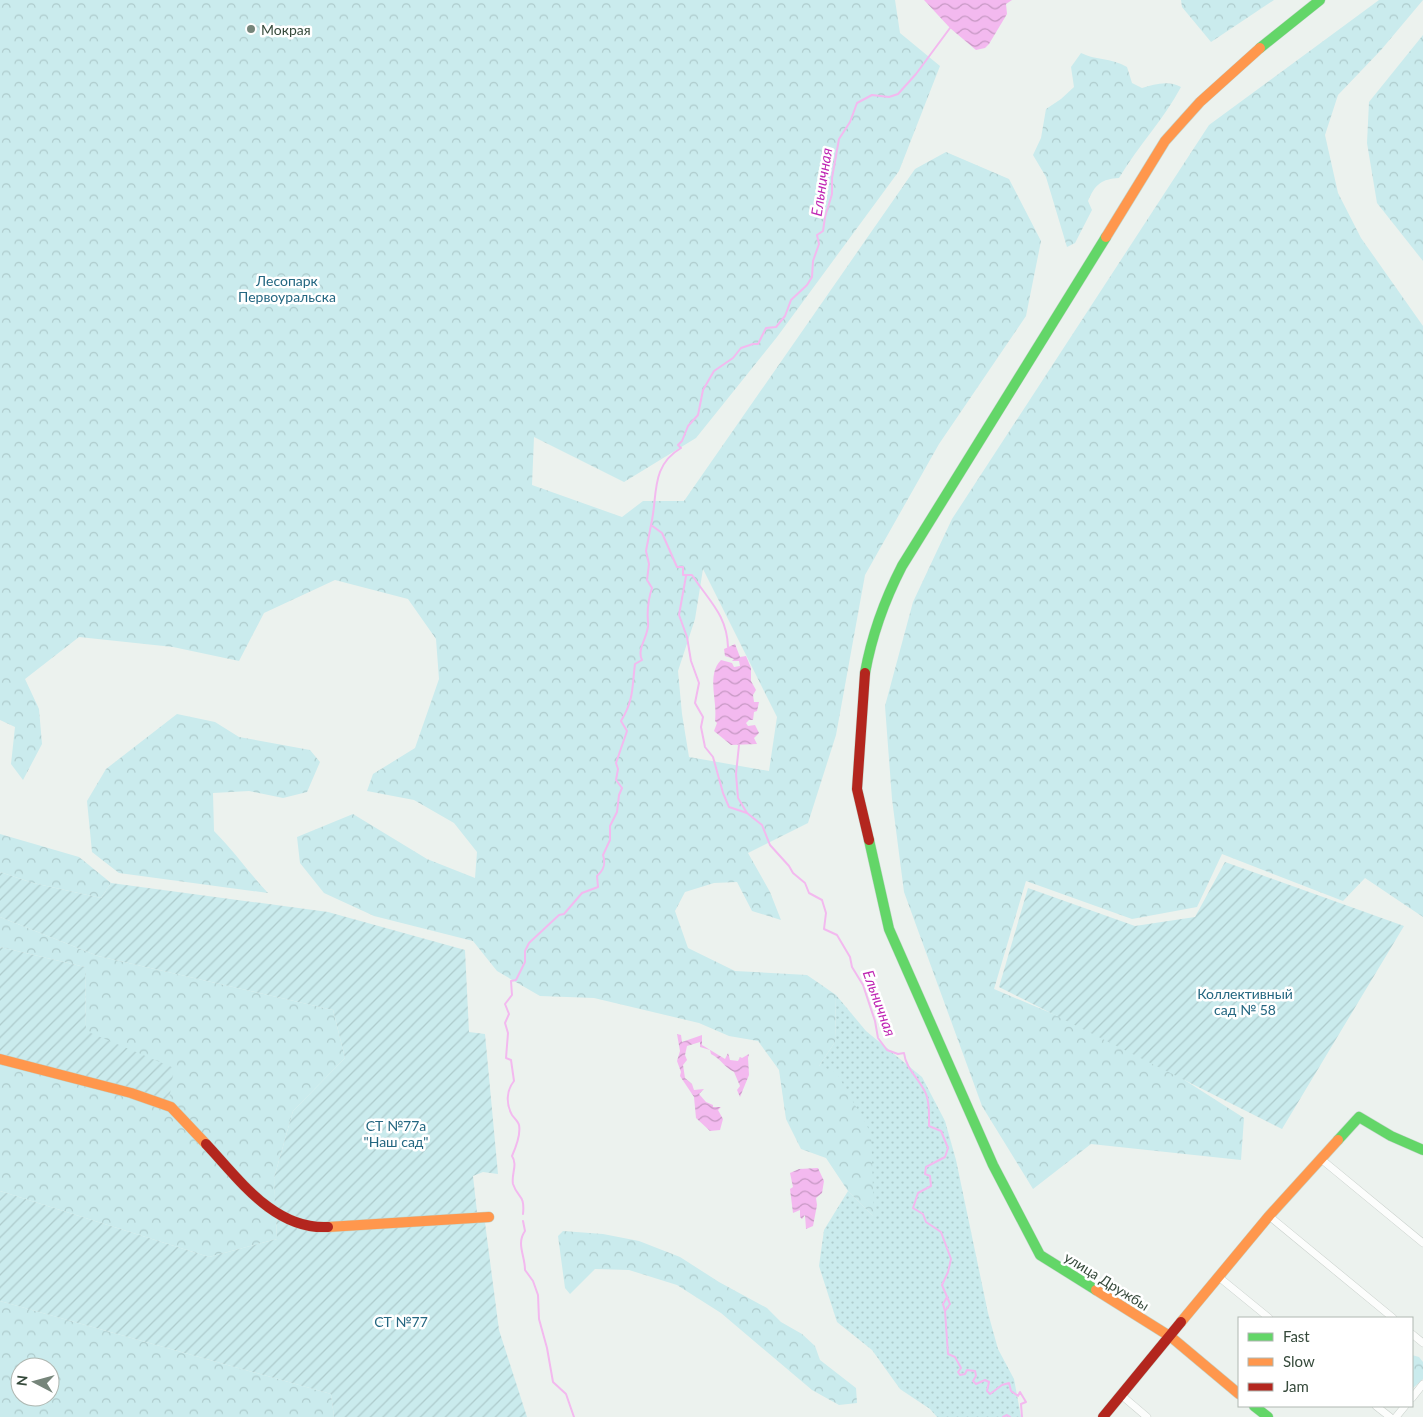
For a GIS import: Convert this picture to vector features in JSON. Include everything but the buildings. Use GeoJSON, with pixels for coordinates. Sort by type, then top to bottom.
{"type":"FeatureCollection","features":[{"type":"Feature","properties":{"kind":"street","name":"улица Дружбы"},"geometry":{"type":"LineString","coordinates":[[1238,1393],[1171,1337],[1040,1255],[993,1165],[887,920],[857,789],[862,688],[872,637],[890,588],[924,527],[1165,142],[1188,113],[1219,82],[1320,0]]}},
{"type":"Feature","properties":{"kind":"street"},"geometry":{"type":"LineString","coordinates":[[0,1059],[131,1093],[171,1107],[266,1207],[310,1228],[489,1217]]}},
{"type":"Feature","properties":{"kind":"street"},"geometry":{"type":"LineString","coordinates":[[1103,1417],[1120,1394],[1220,1278],[1269,1216],[1359,1117],[1392,1136],[1423,1150]]}},
{"type":"Feature","properties":{"kind":"street"},"geometry":{"type":"LineString","coordinates":[[1321,1159],[1423,1243]]}},
{"type":"Feature","properties":{"kind":"street"},"geometry":{"type":"LineString","coordinates":[[1269,1216],[1392,1317]]}},
{"type":"Feature","properties":{"kind":"street"},"geometry":{"type":"LineString","coordinates":[[1220,1278],[1268,1317]]}},
{"type":"Feature","properties":{"kind":"street"},"geometry":{"type":"LineString","coordinates":[[1413,1335],[1423,1343]]}},
{"type":"Feature","properties":{"kind":"street"},"geometry":{"type":"LineString","coordinates":[[1413,1397],[1423,1384]]}},
{"type":"Feature","properties":{"kind":"street"},"geometry":{"type":"LineString","coordinates":[[1120,1394],[1147,1417]]}},
{"type":"Feature","properties":{"kind":"street"},"geometry":{"type":"LineString","coordinates":[[1255,1407],[1268,1417]]}},
{"type":"Feature","properties":{"kind":"street"},"geometry":{"type":"LineString","coordinates":[[1377,1407],[1390,1417]]}},
{"type":"Feature","properties":{"kind":"street"},"geometry":{"type":"LineString","coordinates":[[1396,1417],[1404,1407]]}},
{"type":"Feature","properties":{"kind":"green space","name":"Лесопарк Первоуральска"},"geometry":{"type":"Polygon","coordinates":[[[0,0],[895,0],[900,33],[940,66],[899,171],[777,337],[696,438],[624,482],[534,437],[532,485],[622,517],[643,501],[684,501],[915,169],[946,152],[1009,179],[1041,241],[1026,316],[939,444],[865,575],[836,735],[808,823],[748,853],[770,892],[781,920],[752,911],[737,882],[714,883],[685,892],[675,911],[688,948],[735,971],[807,975],[836,995],[835,1042],[819,1066],[836,1072],[871,1133],[874,1217],[848,1191],[826,1158],[801,1149],[786,1119],[779,1070],[758,1041],[729,1036],[699,1023],[594,998],[540,996],[497,971],[473,941],[374,916],[324,893],[300,863],[297,837],[353,814],[427,859],[475,878],[477,852],[454,823],[414,800],[367,791],[373,774],[415,748],[439,679],[436,639],[408,599],[335,580],[264,613],[239,661],[173,647],[79,637],[25,679],[39,709],[42,744],[23,780],[11,764],[15,727],[0,720],[0,0]],[[703,569],[695,619],[678,671],[689,757],[769,771],[777,717],[703,569]]]}},
{"type":"Feature","properties":{"kind":"green space"},"geometry":{"type":"Polygon","coordinates":[[[1181,0],[1274,0],[1211,42],[1182,7],[1181,0]]]}},
{"type":"Feature","properties":{"kind":"green space"},"geometry":{"type":"Polygon","coordinates":[[[1379,0],[1423,0],[1381,50],[1338,95],[1325,135],[1338,193],[1361,238],[1423,326],[1423,917],[1365,878],[1343,901],[1222,854],[1197,907],[1132,919],[1026,881],[994,989],[1136,1049],[1244,1118],[1241,1160],[1091,1144],[1033,1189],[982,1106],[904,892],[892,799],[885,706],[913,602],[952,519],[1209,125],[1379,0]]]}},
{"type":"Feature","properties":{"kind":"green space"},"geometry":{"type":"Polygon","coordinates":[[[1423,35],[1423,261],[1377,203],[1367,143],[1369,102],[1423,35]]]}},
{"type":"Feature","properties":{"kind":"green space"},"geometry":{"type":"Polygon","coordinates":[[[1081,53],[1127,67],[1132,83],[1142,88],[1166,83],[1181,87],[1119,178],[1104,181],[1093,190],[1088,201],[1092,210],[1075,243],[1067,247],[1046,177],[1033,155],[1041,138],[1046,109],[1074,87],[1071,67],[1081,53]]]}},
{"type":"Feature","properties":{"kind":"green space"},"geometry":{"type":"Polygon","coordinates":[[[177,714],[215,722],[239,737],[310,750],[320,762],[307,792],[283,798],[249,791],[213,793],[214,831],[268,893],[119,873],[92,852],[87,801],[106,769],[177,714]]]}},
{"type":"Feature","properties":{"kind":"green space"},"geometry":{"type":"Polygon","coordinates":[[[0,834],[79,857],[111,883],[101,898],[33,883],[0,872],[0,834]]]}},
{"type":"Feature","properties":{"kind":"green space","name":"Коллективный сад № 58"},"geometry":{"type":"Polygon","coordinates":[[[1225,862],[1404,926],[1282,1129],[999,987],[1028,888],[1135,926],[1195,917],[1225,862]]]}},
{"type":"Feature","properties":{"kind":"green space","name":"СТ №77а \"Наш сад\""},"geometry":{"type":"Polygon","coordinates":[[[0,872],[33,883],[101,898],[111,883],[328,912],[465,950],[469,1032],[485,1034],[498,1174],[483,1172],[473,1176],[477,1212],[399,1221],[310,1225],[275,1209],[274,1178],[293,1111],[345,1058],[333,1010],[98,956],[0,917],[0,872]]]}},
{"type":"Feature","properties":{"kind":"green space"},"geometry":{"type":"Polygon","coordinates":[[[0,917],[98,956],[333,1010],[345,1058],[293,1111],[274,1178],[277,1239],[209,1257],[0,1191],[0,1057],[86,1031],[85,967],[0,947],[0,917]]]}},
{"type":"Feature","properties":{"kind":"green space"},"geometry":{"type":"Polygon","coordinates":[[[0,947],[85,967],[86,1031],[174,1068],[168,1107],[0,1057],[0,947]]]}},
{"type":"Feature","properties":{"kind":"green space"},"geometry":{"type":"Polygon","coordinates":[[[836,995],[866,1031],[922,1077],[945,1121],[956,1160],[988,1313],[998,1349],[1014,1379],[1021,1417],[937,1417],[930,1409],[900,1389],[872,1350],[837,1322],[819,1266],[824,1230],[848,1191],[873,1216],[819,1066],[835,1042],[836,995]]]}},
{"type":"Feature","properties":{"kind":"green space","name":"СТ №77"},"geometry":{"type":"Polygon","coordinates":[[[0,1191],[209,1257],[277,1239],[276,1216],[309,1229],[484,1215],[499,1330],[527,1417],[334,1417],[331,1394],[0,1301],[0,1191]]]}},
{"type":"Feature","properties":{"kind":"green space"},"geometry":{"type":"Polygon","coordinates":[[[563,1231],[603,1234],[639,1241],[680,1257],[719,1282],[767,1308],[781,1322],[802,1334],[815,1346],[820,1360],[856,1388],[857,1403],[839,1405],[812,1390],[721,1313],[677,1285],[629,1270],[595,1269],[570,1294],[565,1288],[558,1236],[563,1231]]]}},
{"type":"Feature","properties":{"kind":"green space"},"geometry":{"type":"Polygon","coordinates":[[[0,1301],[331,1394],[334,1417],[0,1417],[0,1301]]]}},
{"type":"Feature","properties":{"kind":"green space"},"geometry":{"type":"Polygon","coordinates":[[[1413,1355],[1419,1357],[1423,1362],[1423,1379],[1413,1388],[1413,1355]]]}},
{"type":"Feature","properties":{"kind":"water"},"geometry":{"type":"Polygon","coordinates":[[[924,0],[1012,0],[1006,4],[1007,14],[989,44],[985,48],[976,50],[950,28],[924,0]]]}},
{"type":"Feature","properties":{"kind":"water"},"geometry":{"type":"Polygon","coordinates":[[[735,644],[740,657],[746,656],[751,668],[751,681],[756,690],[753,695],[754,702],[759,702],[757,711],[754,712],[753,720],[749,720],[746,723],[748,726],[755,725],[759,733],[754,738],[757,744],[731,745],[714,731],[717,723],[715,721],[714,673],[721,660],[732,663],[734,667],[740,666],[739,661],[732,661],[734,659],[725,656],[724,649],[735,644]]]}},
{"type":"Feature","properties":{"kind":"water"},"geometry":{"type":"Polygon","coordinates":[[[677,1034],[681,1035],[682,1042],[702,1035],[702,1045],[725,1059],[728,1053],[730,1060],[738,1061],[740,1057],[742,1058],[749,1054],[749,1075],[740,1097],[737,1090],[740,1086],[734,1072],[711,1054],[710,1050],[700,1047],[700,1042],[687,1046],[685,1055],[687,1060],[683,1065],[685,1078],[692,1084],[694,1090],[704,1089],[699,1094],[706,1102],[713,1105],[713,1107],[721,1107],[718,1110],[723,1119],[720,1130],[710,1131],[696,1118],[694,1097],[680,1076],[681,1072],[677,1061],[680,1051],[677,1034]]]}},
{"type":"Feature","properties":{"kind":"water"},"geometry":{"type":"Polygon","coordinates":[[[818,1168],[824,1181],[822,1193],[816,1198],[817,1205],[813,1226],[806,1229],[805,1215],[802,1219],[800,1217],[800,1210],[793,1213],[790,1189],[793,1187],[790,1173],[799,1169],[818,1168]]]}},
{"type":"Feature","properties":{"kind":"waterway","name":"Ельничная"},"geometry":{"type":"LineString","coordinates":[[728,647],[724,626],[716,609],[692,575],[683,575],[683,567],[677,567],[662,533],[651,525],[660,473],[671,455],[681,448],[678,445],[682,441],[688,426],[698,415],[703,390],[714,371],[733,358],[741,348],[758,344],[766,328],[776,327],[785,316],[791,300],[807,285],[812,277],[813,261],[819,244],[817,235],[823,231],[832,194],[832,178],[839,139],[850,122],[857,103],[872,95],[889,97],[898,94],[916,74],[950,28]]}},
{"type":"Feature","properties":{"kind":"waterway"},"geometry":{"type":"LineString","coordinates":[[523,1214],[523,1203],[513,1184],[514,1159],[512,1156],[518,1141],[519,1129],[510,1111],[508,1102],[509,1089],[514,1081],[511,1060],[506,1058],[508,1033],[505,1023],[509,1014],[505,1004],[512,995],[511,981],[516,980],[525,962],[525,951],[529,943],[559,915],[564,914],[582,893],[598,887],[597,876],[604,867],[603,855],[610,840],[610,826],[617,812],[619,795],[622,788],[616,780],[618,769],[616,763],[627,731],[621,721],[630,700],[635,664],[642,660],[641,651],[648,627],[648,605],[652,588],[647,580],[649,564],[646,551],[651,525]]}},
{"type":"Feature","properties":{"kind":"waterway"},"geometry":{"type":"LineString","coordinates":[[686,576],[679,615],[699,683],[695,703],[703,717],[701,727],[705,747],[713,757],[729,807],[747,813]]}},
{"type":"Feature","properties":{"kind":"waterway","name":"Ельничная"},"geometry":{"type":"LineString","coordinates":[[739,745],[736,774],[738,798],[747,813],[762,825],[770,845],[793,873],[805,883],[809,893],[822,900],[826,913],[824,929],[837,935],[850,957],[852,967],[863,985],[875,1021],[878,1038],[887,1050],[898,1054],[904,1053],[907,1064],[926,1094],[929,1106],[929,1126],[941,1131],[948,1148],[945,1157],[926,1167],[925,1174],[930,1176],[931,1186],[918,1193],[913,1208],[923,1214],[926,1222],[941,1232],[951,1259],[942,1285],[950,1304],[945,1311],[948,1354],[955,1357],[961,1368],[958,1372],[960,1375],[965,1374],[967,1370],[975,1371],[976,1376],[973,1381],[976,1384],[985,1380],[989,1382],[987,1391],[990,1394],[1002,1385],[1009,1383],[1011,1391],[1018,1396],[1020,1392],[1026,1402],[1021,1404],[1022,1417]]}},
{"type":"Feature","properties":{"kind":"waterway"},"geometry":{"type":"LineString","coordinates":[[523,1221],[525,1231],[522,1236],[521,1245],[525,1270],[533,1281],[538,1295],[539,1319],[547,1348],[553,1382],[566,1394],[574,1417]]}},
{"type":"Feature","properties":{"kind":"waterway"},"geometry":{"type":"LineString","coordinates":[[945,1311],[943,1304],[947,1297]]}},
{"type":"Feature","properties":{"kind":"waterway","name":"Ельничная"},"geometry":{"type":"LineString","coordinates":[[1003,1417],[1007,1415],[1010,1417]]}},
{"type":"Feature","properties":{"kind":"traffic: fast"},"geometry":{"type":"LineString","coordinates":[[1260,48],[1320,0]]}},
{"type":"Feature","properties":{"kind":"traffic: fast"},"geometry":{"type":"LineString","coordinates":[[865,673],[879,618],[902,566],[1106,237]]}},
{"type":"Feature","properties":{"kind":"traffic: fast"},"geometry":{"type":"LineString","coordinates":[[869,840],[889,929],[993,1165],[1040,1255],[1096,1290]]}},
{"type":"Feature","properties":{"kind":"traffic: fast"},"geometry":{"type":"LineString","coordinates":[[1338,1140],[1359,1117],[1391,1136],[1423,1150]]}},
{"type":"Feature","properties":{"kind":"traffic: fast"},"geometry":{"type":"LineString","coordinates":[[1255,1407],[1268,1417]]}},
{"type":"Feature","properties":{"kind":"traffic: slow"},"geometry":{"type":"LineString","coordinates":[[1106,237],[1165,141],[1200,102],[1260,48]]}},
{"type":"Feature","properties":{"kind":"traffic: slow"},"geometry":{"type":"LineString","coordinates":[[0,1059],[131,1093],[171,1107],[206,1144]]}},
{"type":"Feature","properties":{"kind":"traffic: slow"},"geometry":{"type":"LineString","coordinates":[[1181,1322],[1269,1216],[1338,1140]]}},
{"type":"Feature","properties":{"kind":"traffic: slow"},"geometry":{"type":"LineString","coordinates":[[328,1227],[489,1217]]}},
{"type":"Feature","properties":{"kind":"traffic: slow"},"geometry":{"type":"LineString","coordinates":[[1096,1290],[1171,1337],[1238,1393]]}},
{"type":"Feature","properties":{"kind":"traffic: jam"},"geometry":{"type":"LineString","coordinates":[[865,673],[857,789],[869,840]]}},
{"type":"Feature","properties":{"kind":"traffic: jam"},"geometry":{"type":"LineString","coordinates":[[206,1144],[259,1200],[274,1211],[291,1220],[309,1226],[328,1227]]}},
{"type":"Feature","properties":{"kind":"traffic: jam"},"geometry":{"type":"LineString","coordinates":[[1103,1417],[1181,1322]]}},
{"type":"Feature","properties":{"kind":"place","name":"Мокрая"},"geometry":{"type":"Point","coordinates":[251,29]}}]}
